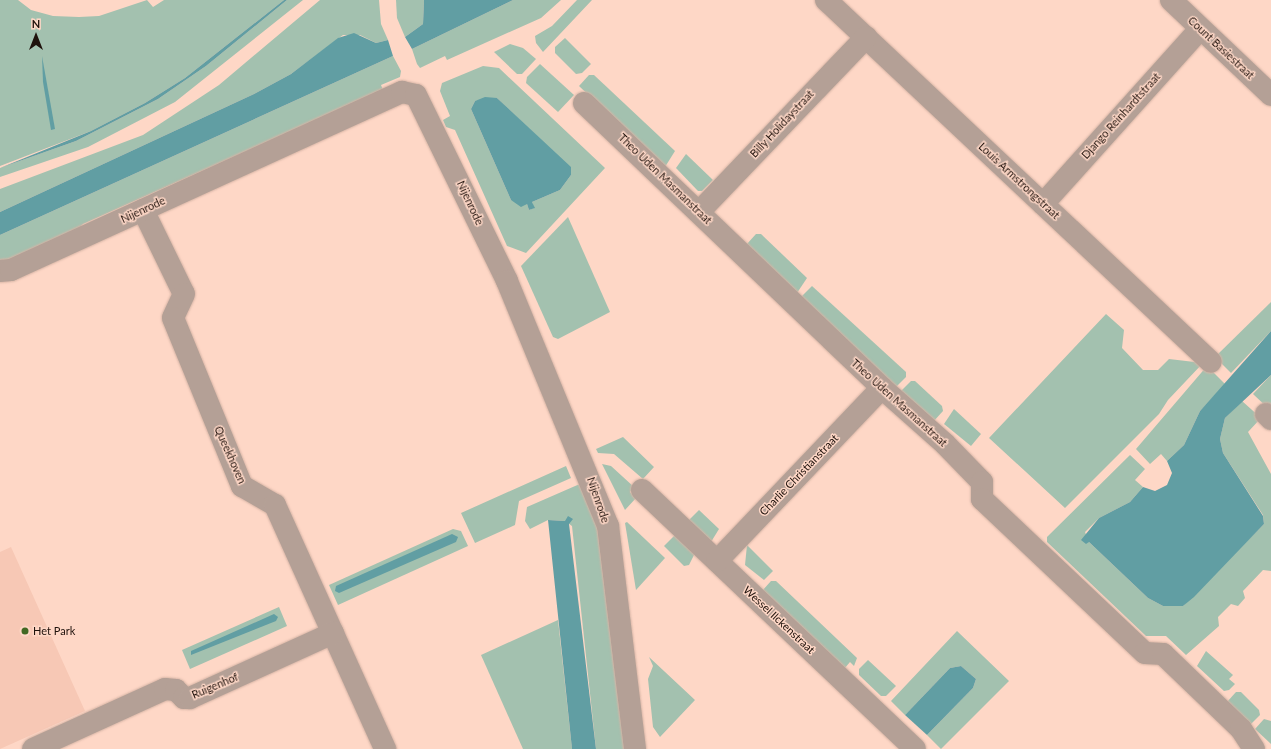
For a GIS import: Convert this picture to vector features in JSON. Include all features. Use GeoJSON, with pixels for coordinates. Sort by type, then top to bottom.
{"type":"FeatureCollection","features":[{"type":"Feature","properties":{"kind":"street","name":"Louis Armstrongstraat"},"geometry":{"type":"LineString","coordinates":[[826,0],[1211,362]]}},
{"type":"Feature","properties":{"kind":"street","name":"Count Basiestraat"},"geometry":{"type":"LineString","coordinates":[[1171,0],[1271,95]]}},
{"type":"Feature","properties":{"kind":"street","name":"Django Reinhardtstraat"},"geometry":{"type":"LineString","coordinates":[[1043,204],[1200,29]]}},
{"type":"Feature","properties":{"kind":"street","name":"Billy Holidaystraat"},"geometry":{"type":"LineString","coordinates":[[700,212],[866,37]]}},
{"type":"Feature","properties":{"kind":"street","name":"Nijenrode"},"geometry":{"type":"LineString","coordinates":[[0,271],[11,270],[402,92],[416,95],[510,288],[608,526],[635,749]]}},
{"type":"Feature","properties":{"kind":"street","name":"Theo Uden Masmanstraat"},"geometry":{"type":"LineString","coordinates":[[584,103],[700,212],[882,388],[945,444],[982,482],[982,499],[1145,653],[1163,654],[1242,729],[1254,749]]}},
{"type":"Feature","properties":{"kind":"street","name":"Queekhoven"},"geometry":{"type":"LineString","coordinates":[[143,210],[184,294],[173,318],[242,486],[275,505],[385,749]]}},
{"type":"Feature","properties":{"kind":"street","name":"Charlie Christianstraat"},"geometry":{"type":"LineString","coordinates":[[717,561],[882,388]]}},
{"type":"Feature","properties":{"kind":"street","name":"Wessel Ilckenstraat"},"geometry":{"type":"LineString","coordinates":[[642,490],[916,749]]}},
{"type":"Feature","properties":{"kind":"street","name":"Ruigenhof"},"geometry":{"type":"LineString","coordinates":[[33,749],[165,689],[176,690],[184,698],[190,698],[333,633]]}},
{"type":"Feature","properties":{"kind":"shaded area","name":"Het Park"},"geometry":{"type":"Polygon","coordinates":[[[11,547],[85,711],[0,749],[0,552],[11,547]]]}},
{"type":"Feature","properties":{"kind":"green space"},"geometry":{"type":"Polygon","coordinates":[[[0,0],[18,0],[31,10],[53,16],[79,17],[99,16],[147,0],[153,7],[164,0],[284,0],[185,78],[145,103],[91,131],[0,166],[0,0]]]}},
{"type":"Feature","properties":{"kind":"green space"},"geometry":{"type":"Polygon","coordinates":[[[287,0],[303,0],[175,102],[88,147],[0,177],[0,168],[76,141],[158,99],[206,66],[287,0]]]}},
{"type":"Feature","properties":{"kind":"green space"},"geometry":{"type":"Polygon","coordinates":[[[320,0],[379,0],[381,24],[388,40],[376,43],[360,35],[343,35],[291,74],[254,94],[0,212],[0,189],[143,135],[219,85],[320,0]]]}},
{"type":"Feature","properties":{"kind":"green space"},"geometry":{"type":"Polygon","coordinates":[[[396,0],[424,0],[423,24],[405,37],[397,18],[396,0]]]}},
{"type":"Feature","properties":{"kind":"green space"},"geometry":{"type":"Polygon","coordinates":[[[513,0],[561,0],[541,18],[447,60],[445,56],[420,68],[417,64],[412,49],[513,0]]]}},
{"type":"Feature","properties":{"kind":"green space"},"geometry":{"type":"Polygon","coordinates":[[[577,0],[592,0],[543,52],[536,43],[535,36],[552,26],[577,0]]]}},
{"type":"Feature","properties":{"kind":"green space"},"geometry":{"type":"Polygon","coordinates":[[[565,38],[591,64],[582,73],[576,74],[555,53],[555,47],[565,38]]]}},
{"type":"Feature","properties":{"kind":"green space"},"geometry":{"type":"Polygon","coordinates":[[[510,44],[523,48],[536,59],[522,74],[517,74],[494,52],[510,44]]]}},
{"type":"Feature","properties":{"kind":"green space"},"geometry":{"type":"Polygon","coordinates":[[[393,56],[401,71],[400,77],[381,85],[383,90],[83,224],[74,234],[11,262],[0,262],[0,235],[393,56]]]}},
{"type":"Feature","properties":{"kind":"green space"},"geometry":{"type":"Polygon","coordinates":[[[540,64],[574,95],[558,112],[526,83],[527,77],[540,64]]]}},
{"type":"Feature","properties":{"kind":"green space"},"geometry":{"type":"Polygon","coordinates":[[[483,66],[499,68],[605,168],[526,253],[507,246],[455,130],[446,127],[443,120],[450,116],[440,91],[442,83],[483,66]],[[497,98],[475,101],[471,109],[511,200],[527,204],[529,210],[534,208],[532,202],[560,190],[571,175],[556,154],[497,98]]]}},
{"type":"Feature","properties":{"kind":"green space"},"geometry":{"type":"Polygon","coordinates":[[[589,75],[594,75],[675,151],[665,167],[579,86],[589,75]]]}},
{"type":"Feature","properties":{"kind":"green space"},"geometry":{"type":"Polygon","coordinates":[[[686,154],[713,180],[702,191],[698,191],[676,168],[686,154]]]}},
{"type":"Feature","properties":{"kind":"green space"},"geometry":{"type":"Polygon","coordinates":[[[568,217],[610,312],[558,339],[553,337],[521,266],[568,217]]]}},
{"type":"Feature","properties":{"kind":"green space"},"geometry":{"type":"Polygon","coordinates":[[[756,234],[761,234],[807,278],[797,293],[746,245],[756,234]]]}},
{"type":"Feature","properties":{"kind":"green space"},"geometry":{"type":"Polygon","coordinates":[[[812,286],[906,372],[906,377],[896,387],[801,297],[812,286]]]}},
{"type":"Feature","properties":{"kind":"green space"},"geometry":{"type":"Polygon","coordinates":[[[1271,302],[1271,331],[1231,373],[1215,357],[1271,302]]]}},
{"type":"Feature","properties":{"kind":"green space"},"geometry":{"type":"Polygon","coordinates":[[[1106,314],[1124,330],[1122,348],[1143,370],[1158,370],[1169,359],[1203,363],[1168,400],[1159,414],[1065,508],[989,438],[1106,314]]]}},
{"type":"Feature","properties":{"kind":"green space"},"geometry":{"type":"Polygon","coordinates":[[[1207,366],[1225,384],[1200,411],[1184,445],[1167,461],[1161,454],[1150,464],[1136,449],[1207,366]]]}},
{"type":"Feature","properties":{"kind":"green space"},"geometry":{"type":"Polygon","coordinates":[[[1271,375],[1271,404],[1269,409],[1253,394],[1271,375]]]}},
{"type":"Feature","properties":{"kind":"green space"},"geometry":{"type":"Polygon","coordinates":[[[911,381],[915,381],[942,406],[943,411],[933,422],[901,391],[911,381]]]}},
{"type":"Feature","properties":{"kind":"green space"},"geometry":{"type":"Polygon","coordinates":[[[1242,401],[1261,418],[1248,432],[1271,474],[1271,571],[1263,570],[1243,591],[1245,598],[1238,606],[1231,604],[1218,617],[1219,626],[1186,655],[1166,636],[1146,636],[1047,542],[1047,537],[1130,455],[1145,469],[1135,480],[1143,487],[1130,502],[1099,518],[1085,532],[1089,542],[1148,598],[1163,606],[1183,606],[1264,524],[1263,515],[1223,453],[1220,439],[1225,418],[1242,401]]]}},
{"type":"Feature","properties":{"kind":"green space"},"geometry":{"type":"Polygon","coordinates":[[[954,409],[981,434],[971,446],[944,424],[954,409]]]}},
{"type":"Feature","properties":{"kind":"green space"},"geometry":{"type":"Polygon","coordinates":[[[623,437],[654,467],[643,479],[614,454],[598,453],[596,449],[623,437]]]}},
{"type":"Feature","properties":{"kind":"green space"},"geometry":{"type":"Polygon","coordinates":[[[602,464],[611,466],[634,487],[630,492],[636,498],[625,510],[602,464]]]}},
{"type":"Feature","properties":{"kind":"green space"},"geometry":{"type":"Polygon","coordinates":[[[566,466],[571,478],[519,501],[515,525],[475,543],[461,513],[566,466]]]}},
{"type":"Feature","properties":{"kind":"green space"},"geometry":{"type":"Polygon","coordinates":[[[582,483],[597,527],[624,749],[596,749],[572,526],[565,521],[548,520],[530,529],[525,521],[527,507],[582,483]]]}},
{"type":"Feature","properties":{"kind":"green space"},"geometry":{"type":"Polygon","coordinates":[[[699,510],[719,529],[711,542],[687,522],[699,510]]]}},
{"type":"Feature","properties":{"kind":"green space"},"geometry":{"type":"Polygon","coordinates":[[[627,522],[665,558],[636,590],[625,523],[627,522]]]}},
{"type":"Feature","properties":{"kind":"green space"},"geometry":{"type":"Polygon","coordinates":[[[453,529],[461,531],[468,546],[338,605],[329,585],[453,529]]]}},
{"type":"Feature","properties":{"kind":"green space"},"geometry":{"type":"Polygon","coordinates":[[[675,535],[695,553],[689,565],[684,566],[664,546],[675,535]]]}},
{"type":"Feature","properties":{"kind":"green space"},"geometry":{"type":"Polygon","coordinates":[[[747,545],[773,571],[764,580],[745,565],[747,545]]]}},
{"type":"Feature","properties":{"kind":"green space"},"geometry":{"type":"Polygon","coordinates":[[[771,581],[776,581],[857,658],[854,666],[850,662],[844,669],[762,591],[771,581]]]}},
{"type":"Feature","properties":{"kind":"green space"},"geometry":{"type":"Polygon","coordinates":[[[279,607],[287,626],[190,669],[182,650],[279,607]]]}},
{"type":"Feature","properties":{"kind":"green space"},"geometry":{"type":"Polygon","coordinates":[[[558,620],[572,749],[523,749],[481,655],[558,620]]]}},
{"type":"Feature","properties":{"kind":"green space"},"geometry":{"type":"Polygon","coordinates":[[[957,631],[1009,681],[941,749],[927,735],[973,688],[976,679],[961,666],[950,668],[905,715],[891,701],[957,631]]]}},
{"type":"Feature","properties":{"kind":"green space"},"geometry":{"type":"Polygon","coordinates":[[[1206,651],[1233,675],[1229,679],[1235,684],[1229,690],[1224,691],[1197,666],[1206,651]]]}},
{"type":"Feature","properties":{"kind":"green space"},"geometry":{"type":"Polygon","coordinates":[[[649,657],[695,700],[660,737],[653,727],[648,679],[653,666],[649,657]]]}},
{"type":"Feature","properties":{"kind":"green space"},"geometry":{"type":"Polygon","coordinates":[[[868,660],[896,686],[886,696],[881,696],[859,675],[859,669],[868,660]]]}},
{"type":"Feature","properties":{"kind":"green space"},"geometry":{"type":"Polygon","coordinates":[[[1236,692],[1241,692],[1259,710],[1260,715],[1250,725],[1227,702],[1236,692]]]}},
{"type":"Feature","properties":{"kind":"green space"},"geometry":{"type":"Polygon","coordinates":[[[1264,719],[1271,721],[1271,744],[1255,729],[1264,719]]]}},
{"type":"Feature","properties":{"kind":"water"},"geometry":{"type":"Polygon","coordinates":[[[284,0],[287,0],[206,66],[158,99],[76,141],[0,168],[91,131],[145,103],[185,78],[284,0]]]}},
{"type":"Feature","properties":{"kind":"water"},"geometry":{"type":"Polygon","coordinates":[[[424,0],[513,0],[412,49],[405,37],[423,24],[424,0]]]}},
{"type":"Feature","properties":{"kind":"water"},"geometry":{"type":"Polygon","coordinates":[[[354,33],[376,43],[388,40],[393,56],[0,235],[0,212],[254,94],[291,74],[338,38],[354,33]]]}},
{"type":"Feature","properties":{"kind":"water"},"geometry":{"type":"Polygon","coordinates":[[[42,56],[55,129],[51,130],[43,82],[42,56]]]}},
{"type":"Feature","properties":{"kind":"water"},"geometry":{"type":"Polygon","coordinates":[[[485,97],[497,98],[571,167],[571,175],[560,190],[532,202],[535,208],[529,210],[527,204],[521,207],[511,200],[471,109],[475,101],[485,97]]]}},
{"type":"Feature","properties":{"kind":"water"},"geometry":{"type":"Polygon","coordinates":[[[1271,331],[1271,375],[1225,418],[1220,439],[1223,453],[1263,516],[1264,524],[1194,597],[1183,606],[1163,606],[1148,598],[1089,542],[1086,544],[1081,540],[1099,518],[1130,502],[1143,487],[1155,491],[1167,485],[1172,473],[1167,461],[1184,445],[1200,411],[1271,331]]]}},
{"type":"Feature","properties":{"kind":"water"},"geometry":{"type":"Polygon","coordinates":[[[568,516],[573,519],[569,524],[596,749],[572,749],[548,520],[565,521],[568,516]]]}},
{"type":"Feature","properties":{"kind":"water"},"geometry":{"type":"Polygon","coordinates":[[[452,534],[458,537],[456,542],[339,593],[335,591],[336,586],[452,534]]]}},
{"type":"Feature","properties":{"kind":"water"},"geometry":{"type":"Polygon","coordinates":[[[274,614],[278,617],[276,621],[191,655],[191,651],[274,614]]]}},
{"type":"Feature","properties":{"kind":"water"},"geometry":{"type":"Polygon","coordinates":[[[961,666],[976,679],[973,688],[927,735],[905,715],[950,668],[961,666]]]}},
{"type":"Feature","properties":{"kind":"place","name":"Het Park"},"geometry":{"type":"Point","coordinates":[25,631]}}]}
